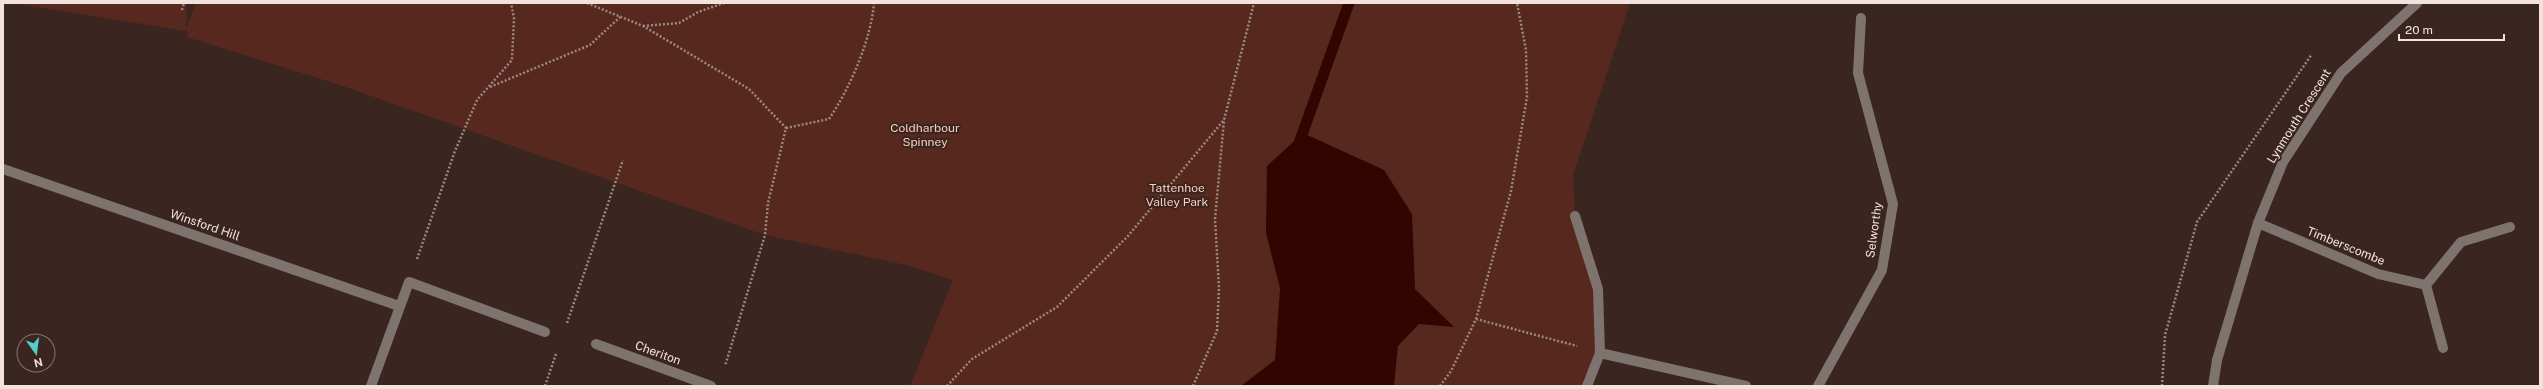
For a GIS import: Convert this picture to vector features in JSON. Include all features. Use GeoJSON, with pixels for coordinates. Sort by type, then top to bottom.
{"type":"FeatureCollection","features":[{"type":"Feature","properties":{"kind":"street","name":"Lynmouth Crescent"},"geometry":{"type":"LineString","coordinates":[[2213,386],[2217,360],[2258,224],[2283,162],[2341,73],[2417,3]]}},
{"type":"Feature","properties":{"kind":"street","name":"Selworthy"},"geometry":{"type":"LineString","coordinates":[[1818,386],[1882,270],[1893,204],[1858,73],[1861,18]]}},
{"type":"Feature","properties":{"kind":"street","name":"Winsford Hill"},"geometry":{"type":"LineString","coordinates":[[3,169],[399,306]]}},
{"type":"Feature","properties":{"kind":"street"},"geometry":{"type":"LineString","coordinates":[[1575,216],[1598,289],[1600,353],[1587,386]]}},
{"type":"Feature","properties":{"kind":"street","name":"Timberscombe"},"geometry":{"type":"LineString","coordinates":[[2258,224],[2378,274],[2426,285]]}},
{"type":"Feature","properties":{"kind":"street"},"geometry":{"type":"LineString","coordinates":[[2443,348],[2426,285],[2461,242],[2510,227]]}},
{"type":"Feature","properties":{"kind":"street"},"geometry":{"type":"LineString","coordinates":[[371,386],[409,282],[545,332]]}},
{"type":"Feature","properties":{"kind":"street","name":"Cheriton"},"geometry":{"type":"LineString","coordinates":[[596,344],[711,386]]}},
{"type":"Feature","properties":{"kind":"street"},"geometry":{"type":"LineString","coordinates":[[1600,353],[1746,386]]}},
{"type":"Feature","properties":{"kind":"path"},"geometry":{"type":"LineString","coordinates":[[182,10],[184,3]]}},
{"type":"Feature","properties":{"kind":"path"},"geometry":{"type":"LineString","coordinates":[[409,282],[455,151],[477,100],[512,60],[514,18],[511,3]]}},
{"type":"Feature","properties":{"kind":"path"},"geometry":{"type":"LineString","coordinates":[[587,3],[643,26],[749,89],[786,128]]}},
{"type":"Feature","properties":{"kind":"path"},"geometry":{"type":"LineString","coordinates":[[643,26],[679,23],[698,12],[724,3]]}},
{"type":"Feature","properties":{"kind":"path"},"geometry":{"type":"LineString","coordinates":[[786,128],[829,119],[844,98],[873,22],[874,3]]}},
{"type":"Feature","properties":{"kind":"path"},"geometry":{"type":"LineString","coordinates":[[1192,386],[1217,331],[1219,288],[1215,219],[1224,120],[1254,3]]}},
{"type":"Feature","properties":{"kind":"path"},"geometry":{"type":"LineString","coordinates":[[1440,386],[1451,371],[1476,319],[1512,190],[1528,97],[1526,50],[1517,3]]}},
{"type":"Feature","properties":{"kind":"path"},"geometry":{"type":"LineString","coordinates":[[488,88],[590,45],[620,17]]}},
{"type":"Feature","properties":{"kind":"path"},"geometry":{"type":"LineString","coordinates":[[2162,386],[2165,335],[2197,222],[2312,54]]}},
{"type":"Feature","properties":{"kind":"path"},"geometry":{"type":"LineString","coordinates":[[947,386],[972,359],[1057,307],[1128,236],[1224,120]]}},
{"type":"Feature","properties":{"kind":"path"},"geometry":{"type":"LineString","coordinates":[[724,371],[765,235],[768,203],[786,128]]}},
{"type":"Feature","properties":{"kind":"path"},"geometry":{"type":"LineString","coordinates":[[545,386],[623,160]]}},
{"type":"Feature","properties":{"kind":"path"},"geometry":{"type":"LineString","coordinates":[[1476,319],[1600,353]]}},
{"type":"Feature","properties":{"kind":"path"},"geometry":{"type":"LineString","coordinates":[[545,332],[563,336]]}},
{"type":"Feature","properties":{"kind":"green space","name":"Tattenhoe Valley Park"},"geometry":{"type":"Polygon","coordinates":[[[13,3],[187,3],[186,29],[196,3],[1630,3],[1573,175],[1575,216],[1598,289],[1600,353],[1587,386],[910,386],[953,280],[906,265],[765,235],[343,86],[187,37],[188,32],[186,31],[13,3]]]}},
{"type":"Feature","properties":{"kind":"shaded area"},"geometry":{"type":"Polygon","coordinates":[[[1303,133],[1384,170],[1412,214],[1415,289],[1454,327],[1419,324],[1398,346],[1394,386],[1241,386],[1275,360],[1280,288],[1266,233],[1267,166],[1303,133]]]}},
{"type":"Feature","properties":{"kind":"waterway"},"geometry":{"type":"LineString","coordinates":[[1298,146],[1349,3]]}},
{"type":"Feature","properties":{"kind":"park label","name":"Coldharbour Spinney"},"geometry":{"type":"Point","coordinates":[925,135]}}]}
